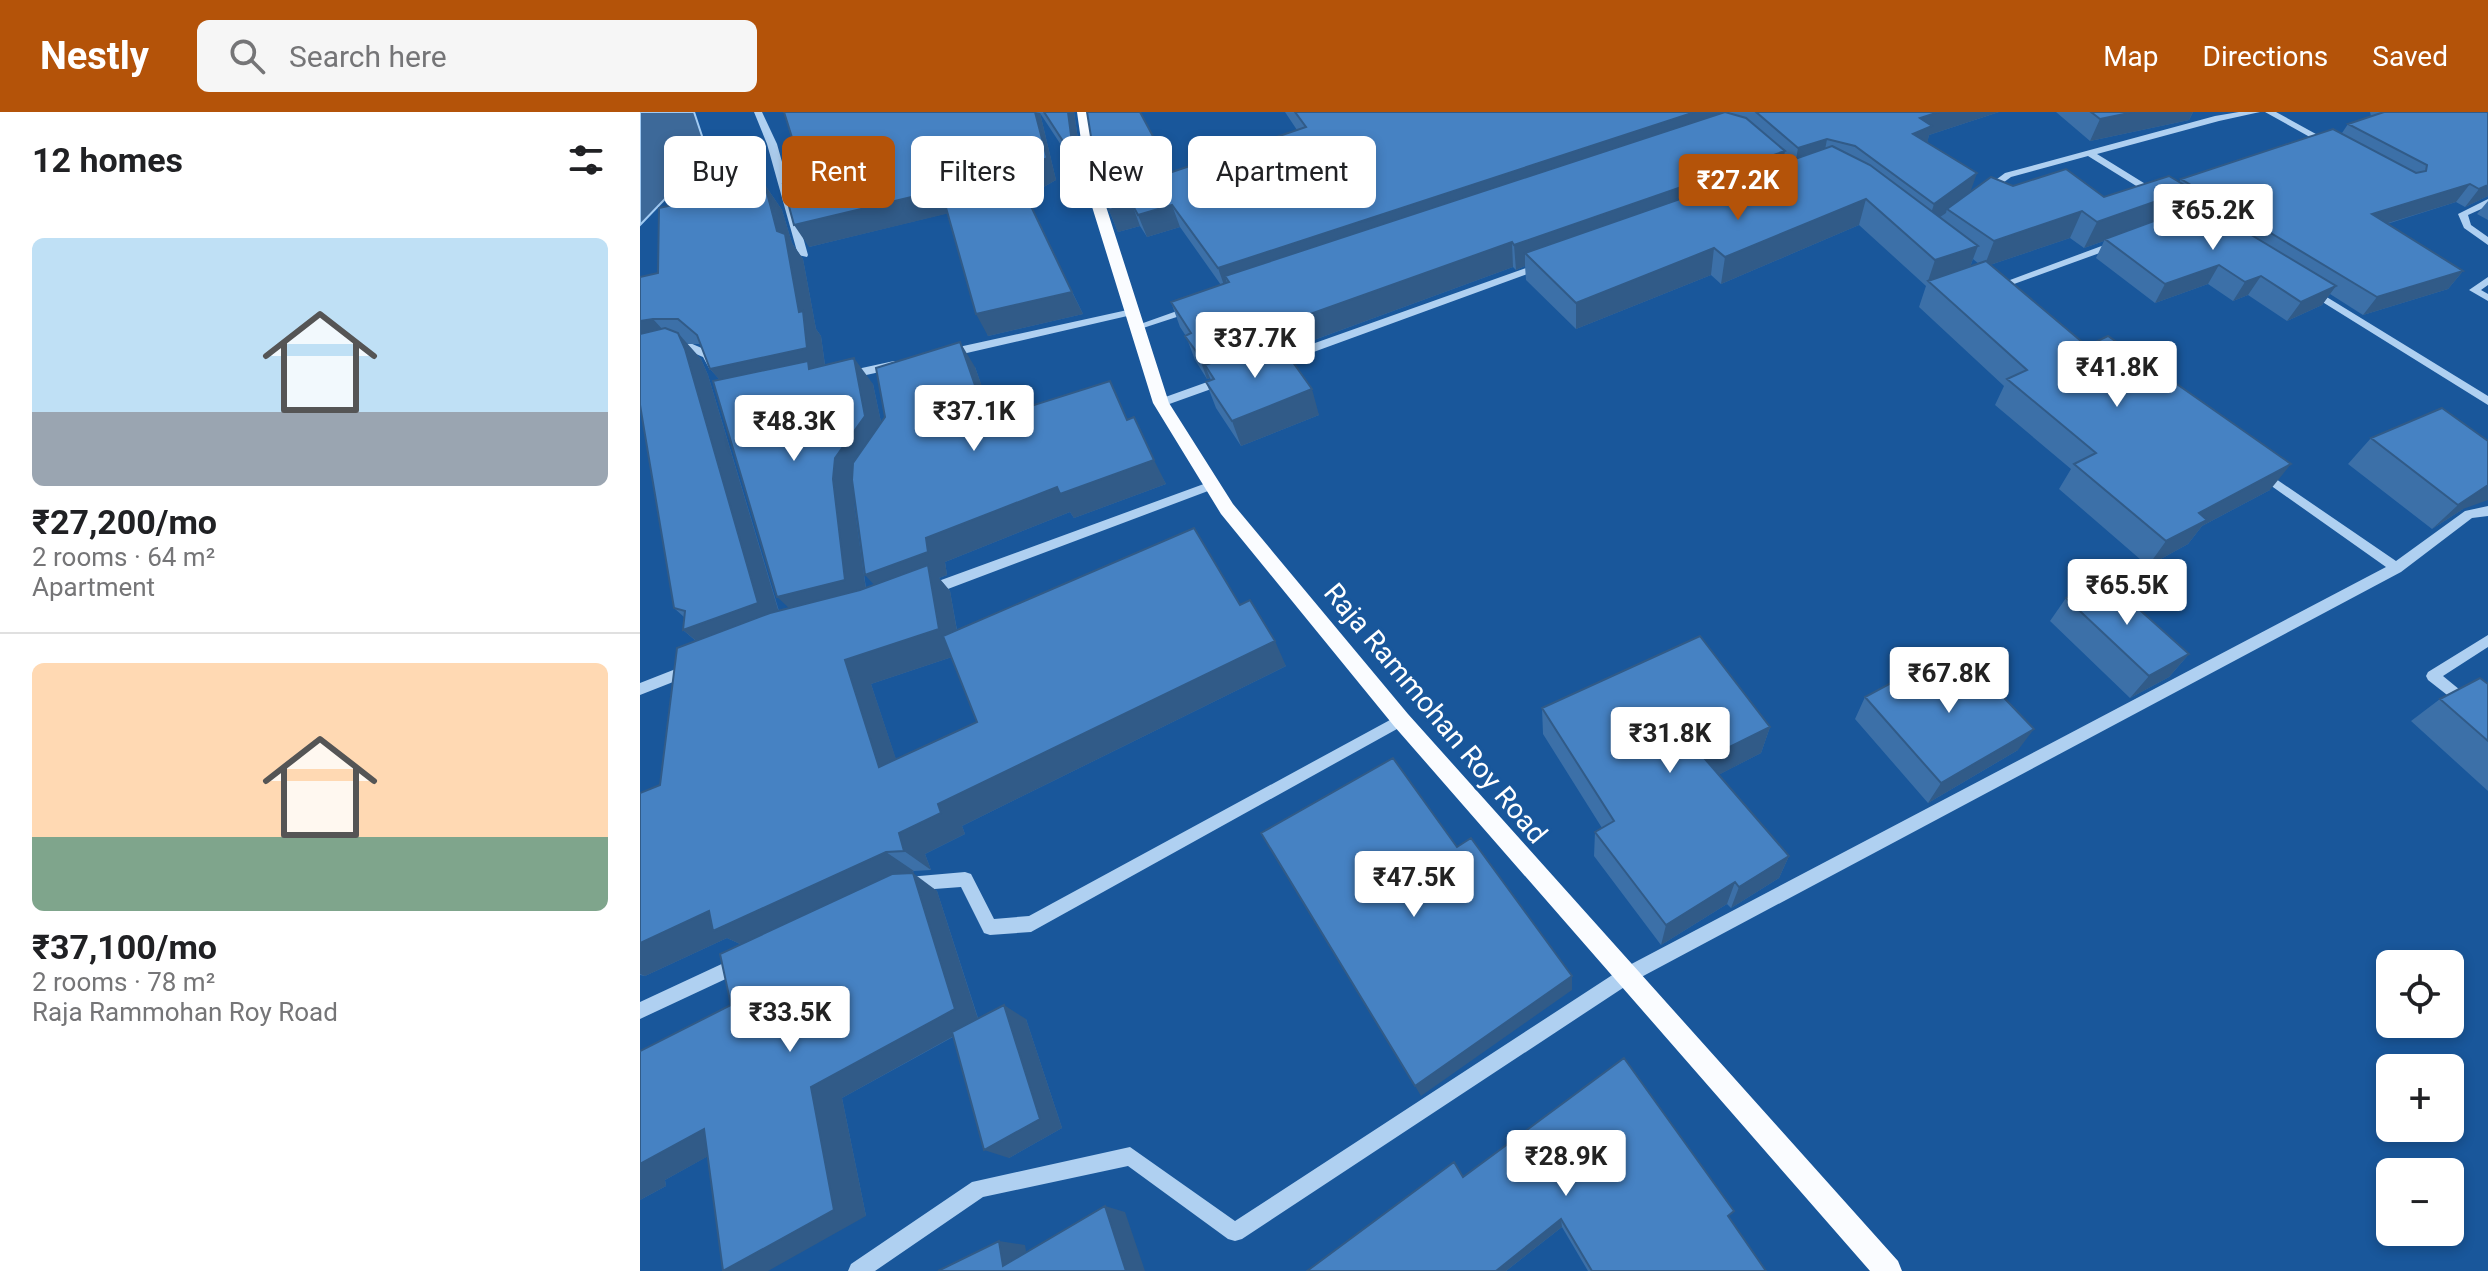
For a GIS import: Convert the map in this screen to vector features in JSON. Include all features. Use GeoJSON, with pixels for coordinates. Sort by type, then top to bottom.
{"type":"FeatureCollection","features":[{"type":"Feature","properties":{"kind":"main road","name":"Raja Rammohan Roy Road"},"geometry":{"type":"LineString","coordinates":[[1083,112],[1096,197],[1161,403],[1227,509],[1401,720],[1888,1271]]}},
{"type":"Feature","properties":{"kind":"street"},"geometry":{"type":"LineString","coordinates":[[758,112],[772,144],[803,255]]}},
{"type":"Feature","properties":{"kind":"street"},"geometry":{"type":"LineString","coordinates":[[1974,201],[2008,175],[2088,152],[2256,112]]}},
{"type":"Feature","properties":{"kind":"street"},"geometry":{"type":"LineString","coordinates":[[2269,112],[2338,149]]}},
{"type":"Feature","properties":{"kind":"street"},"geometry":{"type":"LineString","coordinates":[[2088,152],[2204,224]]}},
{"type":"Feature","properties":{"kind":"street"},"geometry":{"type":"LineString","coordinates":[[2488,202],[2463,214],[2467,226],[2488,242]]}},
{"type":"Feature","properties":{"kind":"street"},"geometry":{"type":"LineString","coordinates":[[2176,221],[2191,216]]}},
{"type":"Feature","properties":{"kind":"street"},"geometry":{"type":"LineString","coordinates":[[1999,286],[2132,238]]}},
{"type":"Feature","properties":{"kind":"street"},"geometry":{"type":"LineString","coordinates":[[1265,365],[1550,262]]}},
{"type":"Feature","properties":{"kind":"street"},"geometry":{"type":"LineString","coordinates":[[1987,278],[2012,295]]}},
{"type":"Feature","properties":{"kind":"street"},"geometry":{"type":"LineString","coordinates":[[2488,280],[2474,290],[2488,298]]}},
{"type":"Feature","properties":{"kind":"street"},"geometry":{"type":"LineString","coordinates":[[2299,283],[2488,401]]}},
{"type":"Feature","properties":{"kind":"street"},"geometry":{"type":"LineString","coordinates":[[925,358],[1196,307]]}},
{"type":"Feature","properties":{"kind":"street"},"geometry":{"type":"LineString","coordinates":[[640,358],[690,347],[707,355],[717,374]]}},
{"type":"Feature","properties":{"kind":"street"},"geometry":{"type":"LineString","coordinates":[[834,378],[910,361]]}},
{"type":"Feature","properties":{"kind":"street"},"geometry":{"type":"LineString","coordinates":[[880,368],[883,382]]}},
{"type":"Feature","properties":{"kind":"street"},"geometry":{"type":"LineString","coordinates":[[1161,403],[1235,376]]}},
{"type":"Feature","properties":{"kind":"street"},"geometry":{"type":"LineString","coordinates":[[2243,459],[2396,568]]}},
{"type":"Feature","properties":{"kind":"street"},"geometry":{"type":"LineString","coordinates":[[907,598],[1212,485]]}},
{"type":"Feature","properties":{"kind":"street"},"geometry":{"type":"LineString","coordinates":[[858,1271],[979,1189],[1130,1156],[1235,1232],[1626,976],[2396,568],[2469,514],[2488,511]]}},
{"type":"Feature","properties":{"kind":"street"},"geometry":{"type":"LineString","coordinates":[[2488,640],[2433,676],[2488,721]]}},
{"type":"Feature","properties":{"kind":"street"},"geometry":{"type":"LineString","coordinates":[[640,689],[710,662]]}},
{"type":"Feature","properties":{"kind":"street"},"geometry":{"type":"LineString","coordinates":[[888,894],[915,881],[965,879],[990,927],[1031,924],[1401,720]]}},
{"type":"Feature","properties":{"kind":"street"},"geometry":{"type":"LineString","coordinates":[[640,1011],[751,958]]}},
{"type":"Feature","properties":{"kind":"water"},"geometry":{"type":"Polygon","coordinates":[[[640,112],[694,112],[702,136],[664,136],[664,200],[640,225],[640,112]]]}},
{"type":"Feature","properties":{"kind":"building"},"geometry":{"type":"Polygon","coordinates":[[[784,112],[1035,112],[1041,136],[911,136],[911,197],[895,201],[895,136],[792,136],[784,112]]]}},
{"type":"Feature","properties":{"kind":"building"},"geometry":{"type":"Polygon","coordinates":[[[1044,112],[1068,112],[1071,136],[1060,137],[1044,112]]]}},
{"type":"Feature","properties":{"kind":"building"},"geometry":{"type":"Polygon","coordinates":[[[1087,112],[1140,112],[1153,136],[1091,136],[1087,112]]]}},
{"type":"Feature","properties":{"kind":"building"},"geometry":{"type":"Polygon","coordinates":[[[1295,112],[1695,112],[1218,268],[1172,205],[1172,172],[1188,167],[1188,208],[1376,208],[1376,136],[1279,136],[1306,127],[1295,112]]]}},
{"type":"Feature","properties":{"kind":"building"},"geometry":{"type":"Polygon","coordinates":[[[1725,112],[1746,118],[1785,151],[1514,245],[1512,242],[1198,354],[1185,336],[1191,333],[1171,302],[1229,282],[1225,276],[1725,112]]]}},
{"type":"Feature","properties":{"kind":"building"},"geometry":{"type":"Polygon","coordinates":[[[1756,112],[1939,112],[1920,118],[1932,126],[1913,134],[1977,173],[1934,204],[1855,146],[1827,139],[1798,148],[1756,112]]]}},
{"type":"Feature","properties":{"kind":"building"},"geometry":{"type":"Polygon","coordinates":[[[2091,112],[2134,112],[2100,119],[2091,112]]]}},
{"type":"Feature","properties":{"kind":"building"},"geometry":{"type":"Polygon","coordinates":[[[2384,112],[2488,112],[2488,185],[2479,189],[2470,184],[2372,214],[2463,271],[2377,297],[2181,179],[2333,129],[2416,173],[2426,171],[2427,165],[2348,124],[2384,112]]]}},
{"type":"Feature","properties":{"kind":"building"},"geometry":{"type":"Polygon","coordinates":[[[1832,146],[1870,165],[1978,246],[1935,260],[1866,199],[1725,257],[1714,248],[1576,303],[1525,253],[1832,146]]]}},
{"type":"Feature","properties":{"kind":"building"},"geometry":{"type":"Polygon","coordinates":[[[2066,169],[2104,197],[2169,176],[2191,189],[2097,222],[2082,211],[1994,241],[1947,209],[1991,177],[2013,186],[2066,169]]]}},
{"type":"Feature","properties":{"kind":"building"},"geometry":{"type":"Polygon","coordinates":[[[766,189],[777,231],[785,234],[799,312],[803,311],[807,348],[710,369],[697,335],[678,319],[640,321],[640,277],[658,273],[659,208],[766,208],[766,189]]]}},
{"type":"Feature","properties":{"kind":"building"},"geometry":{"type":"Polygon","coordinates":[[[2200,204],[2336,286],[2301,302],[2261,276],[2245,282],[2219,265],[2165,284],[2105,239],[2200,204]]]}},
{"type":"Feature","properties":{"kind":"building"},"geometry":{"type":"Polygon","coordinates":[[[789,208],[865,208],[794,225],[789,208]]]}},
{"type":"Feature","properties":{"kind":"building"},"geometry":{"type":"Polygon","coordinates":[[[946,208],[1032,208],[1072,292],[976,314],[946,208]]]}},
{"type":"Feature","properties":{"kind":"building"},"geometry":{"type":"Polygon","coordinates":[[[1134,208],[1162,208],[1138,215],[1134,208]]]}},
{"type":"Feature","properties":{"kind":"building"},"geometry":{"type":"Polygon","coordinates":[[[1986,261],[2087,346],[2108,336],[2291,464],[2199,513],[2207,520],[2166,541],[2074,464],[2096,453],[2007,379],[2027,370],[1928,281],[1986,261]]]}},
{"type":"Feature","properties":{"kind":"building"},"geometry":{"type":"Polygon","coordinates":[[[665,328],[678,333],[685,349],[758,603],[683,630],[685,611],[674,608],[640,405],[640,334],[665,328]]]}},
{"type":"Feature","properties":{"kind":"building"},"geometry":{"type":"Polygon","coordinates":[[[1277,340],[1312,389],[1232,421],[1206,382],[1214,379],[1205,365],[1277,340]]]}},
{"type":"Feature","properties":{"kind":"building"},"geometry":{"type":"Polygon","coordinates":[[[960,342],[987,420],[1110,381],[1127,420],[1134,417],[1154,460],[1060,494],[1057,487],[926,538],[928,552],[865,575],[852,480],[853,463],[885,417],[876,368],[960,342]]]}},
{"type":"Feature","properties":{"kind":"building"},"geometry":{"type":"Polygon","coordinates":[[[854,358],[865,416],[835,458],[833,479],[845,580],[777,597],[713,381],[808,361],[809,369],[854,358]]]}},
{"type":"Feature","properties":{"kind":"building"},"geometry":{"type":"Polygon","coordinates":[[[2442,408],[2488,441],[2488,485],[2458,505],[2371,438],[2442,408]]]}},
{"type":"Feature","properties":{"kind":"building"},"geometry":{"type":"Polygon","coordinates":[[[1194,528],[1240,605],[1250,600],[1275,641],[938,804],[941,813],[899,833],[904,851],[886,852],[713,931],[709,911],[640,943],[640,793],[660,785],[677,648],[770,613],[860,590],[928,565],[939,629],[845,660],[879,767],[977,722],[943,636],[1194,528]]]}},
{"type":"Feature","properties":{"kind":"building"},"geometry":{"type":"Polygon","coordinates":[[[2104,578],[2189,654],[2149,676],[2066,598],[2104,578]]]}},
{"type":"Feature","properties":{"kind":"building"},"geometry":{"type":"Polygon","coordinates":[[[1700,636],[1770,727],[1705,759],[1789,856],[1739,887],[1735,882],[1666,925],[1595,832],[1614,821],[1542,708],[1700,636]]]}},
{"type":"Feature","properties":{"kind":"building"},"geometry":{"type":"Polygon","coordinates":[[[1956,648],[2034,729],[1941,783],[1865,697],[1956,648]]]}},
{"type":"Feature","properties":{"kind":"building"},"geometry":{"type":"Polygon","coordinates":[[[2480,678],[2488,684],[2488,741],[2440,699],[2480,678]]]}},
{"type":"Feature","properties":{"kind":"building"},"geometry":{"type":"Polygon","coordinates":[[[1393,758],[1457,847],[1471,838],[1572,976],[1415,1086],[1261,833],[1393,758]]]}},
{"type":"Feature","properties":{"kind":"building"},"geometry":{"type":"Polygon","coordinates":[[[913,873],[955,1009],[811,1087],[834,1210],[723,1271],[704,1129],[640,1164],[640,1051],[731,1005],[720,954],[892,874],[913,873]]]}},
{"type":"Feature","properties":{"kind":"building"},"geometry":{"type":"Polygon","coordinates":[[[1004,1005],[1040,1119],[984,1150],[952,1032],[1004,1005]]]}},
{"type":"Feature","properties":{"kind":"building"},"geometry":{"type":"Polygon","coordinates":[[[1624,1058],[1734,1211],[1728,1216],[1766,1271],[1592,1271],[1561,1219],[1496,1271],[1307,1271],[1454,1162],[1463,1177],[1624,1058]]]}},
{"type":"Feature","properties":{"kind":"building"},"geometry":{"type":"Polygon","coordinates":[[[1105,1206],[1126,1271],[938,1271],[999,1241],[1003,1266],[1105,1206]]]}}]}
